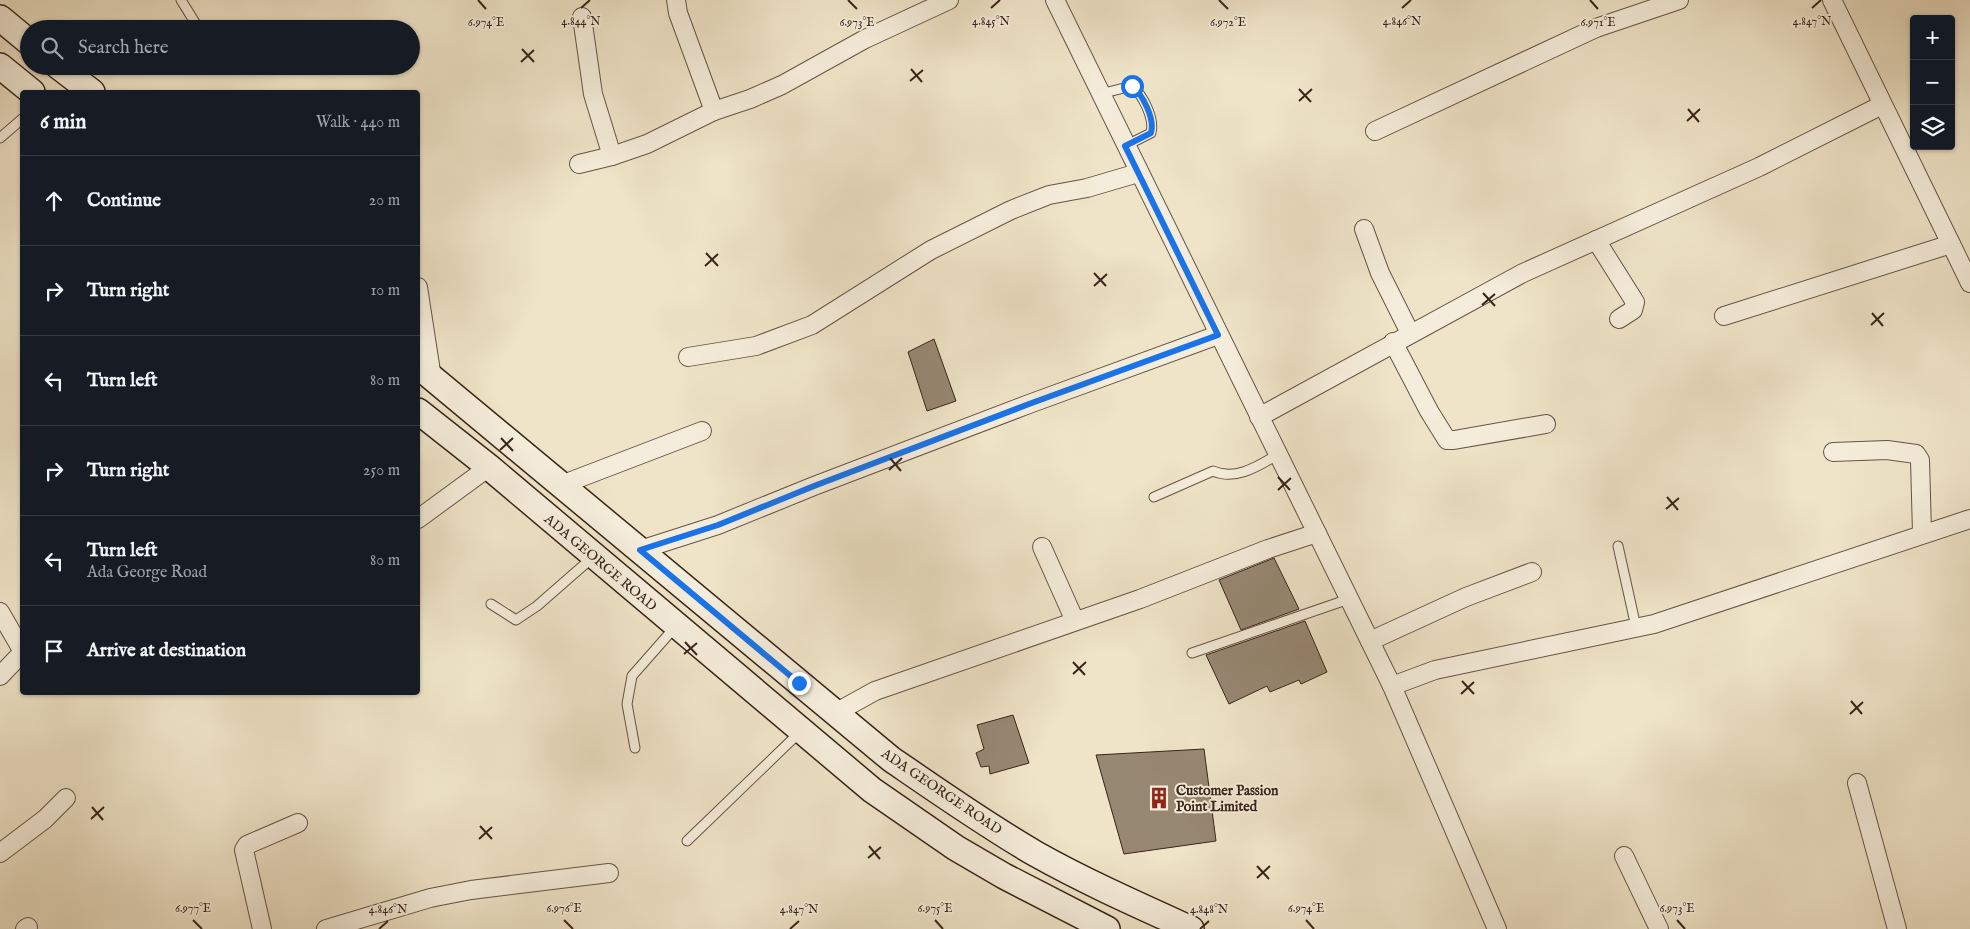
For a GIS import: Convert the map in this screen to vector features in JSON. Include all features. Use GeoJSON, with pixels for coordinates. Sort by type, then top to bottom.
{"type":"FeatureCollection","features":[{"type":"Feature","properties":{"kind":"main road"},"geometry":{"type":"LineString","coordinates":[[0,18],[20,35]]}},
{"type":"Feature","properties":{"kind":"main road"},"geometry":{"type":"LineString","coordinates":[[0,66],[30,90]]}},
{"type":"Feature","properties":{"kind":"main road"},"geometry":{"type":"LineString","coordinates":[[70,75],[89,90]]}},
{"type":"Feature","properties":{"kind":"main road","name":"ADA GEORGE ROAD"},"geometry":{"type":"LineString","coordinates":[[425,372],[892,759],[960,807],[1027,848],[1106,891],[1191,929]]}},
{"type":"Feature","properties":{"kind":"main road","name":"ADA GEORGE ROAD"},"geometry":{"type":"LineString","coordinates":[[420,412],[872,790],[956,848],[1004,876],[1108,929]]}},
{"type":"Feature","properties":{"kind":"street"},"geometry":{"type":"LineString","coordinates":[[676,0],[678,13],[714,111]]}},
{"type":"Feature","properties":{"kind":"street"},"geometry":{"type":"LineString","coordinates":[[579,164],[612,156],[647,144],[714,111],[782,86],[865,39],[949,0]]}},
{"type":"Feature","properties":{"kind":"street"},"geometry":{"type":"LineString","coordinates":[[1054,0],[1392,686],[1497,929]]}},
{"type":"Feature","properties":{"kind":"street"},"geometry":{"type":"LineString","coordinates":[[1375,131],[1596,28],[1679,0]]}},
{"type":"Feature","properties":{"kind":"street"},"geometry":{"type":"LineString","coordinates":[[1832,0],[1970,283]]}},
{"type":"Feature","properties":{"kind":"street"},"geometry":{"type":"LineString","coordinates":[[582,17],[593,94],[612,156]]}},
{"type":"Feature","properties":{"kind":"street"},"geometry":{"type":"LineString","coordinates":[[1259,418],[1393,342],[1523,273],[1759,166],[1882,105]]}},
{"type":"Feature","properties":{"kind":"street"},"geometry":{"type":"LineString","coordinates":[[688,357],[756,346],[812,325],[931,250],[1011,210],[1050,195],[1088,188],[1138,173]]}},
{"type":"Feature","properties":{"kind":"street"},"geometry":{"type":"LineString","coordinates":[[1364,229],[1380,273],[1410,333]]}},
{"type":"Feature","properties":{"kind":"street"},"geometry":{"type":"LineString","coordinates":[[1596,240],[1635,302],[1633,310],[1619,319]]}},
{"type":"Feature","properties":{"kind":"street"},"geometry":{"type":"LineString","coordinates":[[1724,316],[1951,244]]}},
{"type":"Feature","properties":{"kind":"street"},"geometry":{"type":"LineString","coordinates":[[420,311],[425,372]]}},
{"type":"Feature","properties":{"kind":"street"},"geometry":{"type":"LineString","coordinates":[[640,550],[718,525],[814,486],[1029,404],[1218,335]]}},
{"type":"Feature","properties":{"kind":"street"},"geometry":{"type":"LineString","coordinates":[[1393,342],[1429,411],[1447,440],[1546,424]]}},
{"type":"Feature","properties":{"kind":"street"},"geometry":{"type":"LineString","coordinates":[[561,485],[702,431]]}},
{"type":"Feature","properties":{"kind":"street"},"geometry":{"type":"LineString","coordinates":[[1833,452],[1887,450],[1916,454],[1920,460],[1922,533]]}},
{"type":"Feature","properties":{"kind":"street"},"geometry":{"type":"LineString","coordinates":[[420,518],[488,467]]}},
{"type":"Feature","properties":{"kind":"street"},"geometry":{"type":"LineString","coordinates":[[1392,686],[1435,670],[1636,627],[1739,597],[1922,533],[1970,519]]}},
{"type":"Feature","properties":{"kind":"street"},"geometry":{"type":"LineString","coordinates":[[837,712],[875,691],[1317,533]]}},
{"type":"Feature","properties":{"kind":"street"},"geometry":{"type":"LineString","coordinates":[[1042,547],[1075,621]]}},
{"type":"Feature","properties":{"kind":"street"},"geometry":{"type":"LineString","coordinates":[[1370,641],[1466,597],[1532,572]]}},
{"type":"Feature","properties":{"kind":"street"},"geometry":{"type":"LineString","coordinates":[[0,612],[20,647]]}},
{"type":"Feature","properties":{"kind":"street"},"geometry":{"type":"LineString","coordinates":[[0,676],[20,653]]}},
{"type":"Feature","properties":{"kind":"street"},"geometry":{"type":"LineString","coordinates":[[1857,783],[1897,929]]}},
{"type":"Feature","properties":{"kind":"street"},"geometry":{"type":"LineString","coordinates":[[0,853],[45,819],[66,798]]}},
{"type":"Feature","properties":{"kind":"street"},"geometry":{"type":"LineString","coordinates":[[262,929],[244,850],[247,845],[298,823]]}},
{"type":"Feature","properties":{"kind":"street"},"geometry":{"type":"LineString","coordinates":[[1624,856],[1658,929]]}},
{"type":"Feature","properties":{"kind":"street"},"geometry":{"type":"LineString","coordinates":[[326,929],[430,898],[471,890],[610,873]]}},
{"type":"Feature","properties":{"kind":"lane"},"geometry":{"type":"LineString","coordinates":[[181,0],[193,20]]}},
{"type":"Feature","properties":{"kind":"lane"},"geometry":{"type":"LineString","coordinates":[[1100,94],[1132,86],[1139,92],[1153,126],[1151,133],[1125,146]]}},
{"type":"Feature","properties":{"kind":"lane"},"geometry":{"type":"LineString","coordinates":[[0,138],[20,121]]}},
{"type":"Feature","properties":{"kind":"lane"},"geometry":{"type":"LineString","coordinates":[[1154,497],[1214,471],[1223,475],[1248,471],[1278,455]]}},
{"type":"Feature","properties":{"kind":"lane"},"geometry":{"type":"LineString","coordinates":[[1618,546],[1636,627]]}},
{"type":"Feature","properties":{"kind":"lane"},"geometry":{"type":"LineString","coordinates":[[491,604],[516,620],[537,606],[593,557]]}},
{"type":"Feature","properties":{"kind":"lane"},"geometry":{"type":"LineString","coordinates":[[1192,653],[1349,598]]}},
{"type":"Feature","properties":{"kind":"lane"},"geometry":{"type":"LineString","coordinates":[[636,748],[627,704],[632,676],[676,626]]}},
{"type":"Feature","properties":{"kind":"lane"},"geometry":{"type":"LineString","coordinates":[[687,841],[801,731]]}},
{"type":"Feature","properties":{"kind":"building"},"geometry":{"type":"Polygon","coordinates":[[[934,339],[956,401],[927,411],[908,352],[934,339]]]}},
{"type":"Feature","properties":{"kind":"building"},"geometry":{"type":"Polygon","coordinates":[[[1274,558],[1299,609],[1241,630],[1219,580],[1274,558]]]}},
{"type":"Feature","properties":{"kind":"building"},"geometry":{"type":"Polygon","coordinates":[[[1305,621],[1327,672],[1301,684],[1299,680],[1270,692],[1267,686],[1229,704],[1206,655],[1305,621]]]}},
{"type":"Feature","properties":{"kind":"building"},"geometry":{"type":"Polygon","coordinates":[[[1013,715],[1029,763],[990,774],[989,766],[981,767],[976,753],[984,749],[977,725],[1013,715]]]}},
{"type":"Feature","properties":{"kind":"building","name":"Customer Passion Point Limited"},"geometry":{"type":"Polygon","coordinates":[[[1204,749],[1216,841],[1124,854],[1096,755],[1204,749]]]}},
{"type":"Feature","properties":{"kind":"place","name":"Customer Passion Point Limited"},"geometry":{"type":"Point","coordinates":[1159,798]}},
{"type":"Feature","properties":{"kind":"route"},"geometry":{"type":"LineString","coordinates":[[799,683],[640,550],[718,525],[814,486],[1029,404],[1218,335],[1125,146],[1151,133],[1153,126],[1139,92],[1132,86]]}}]}
